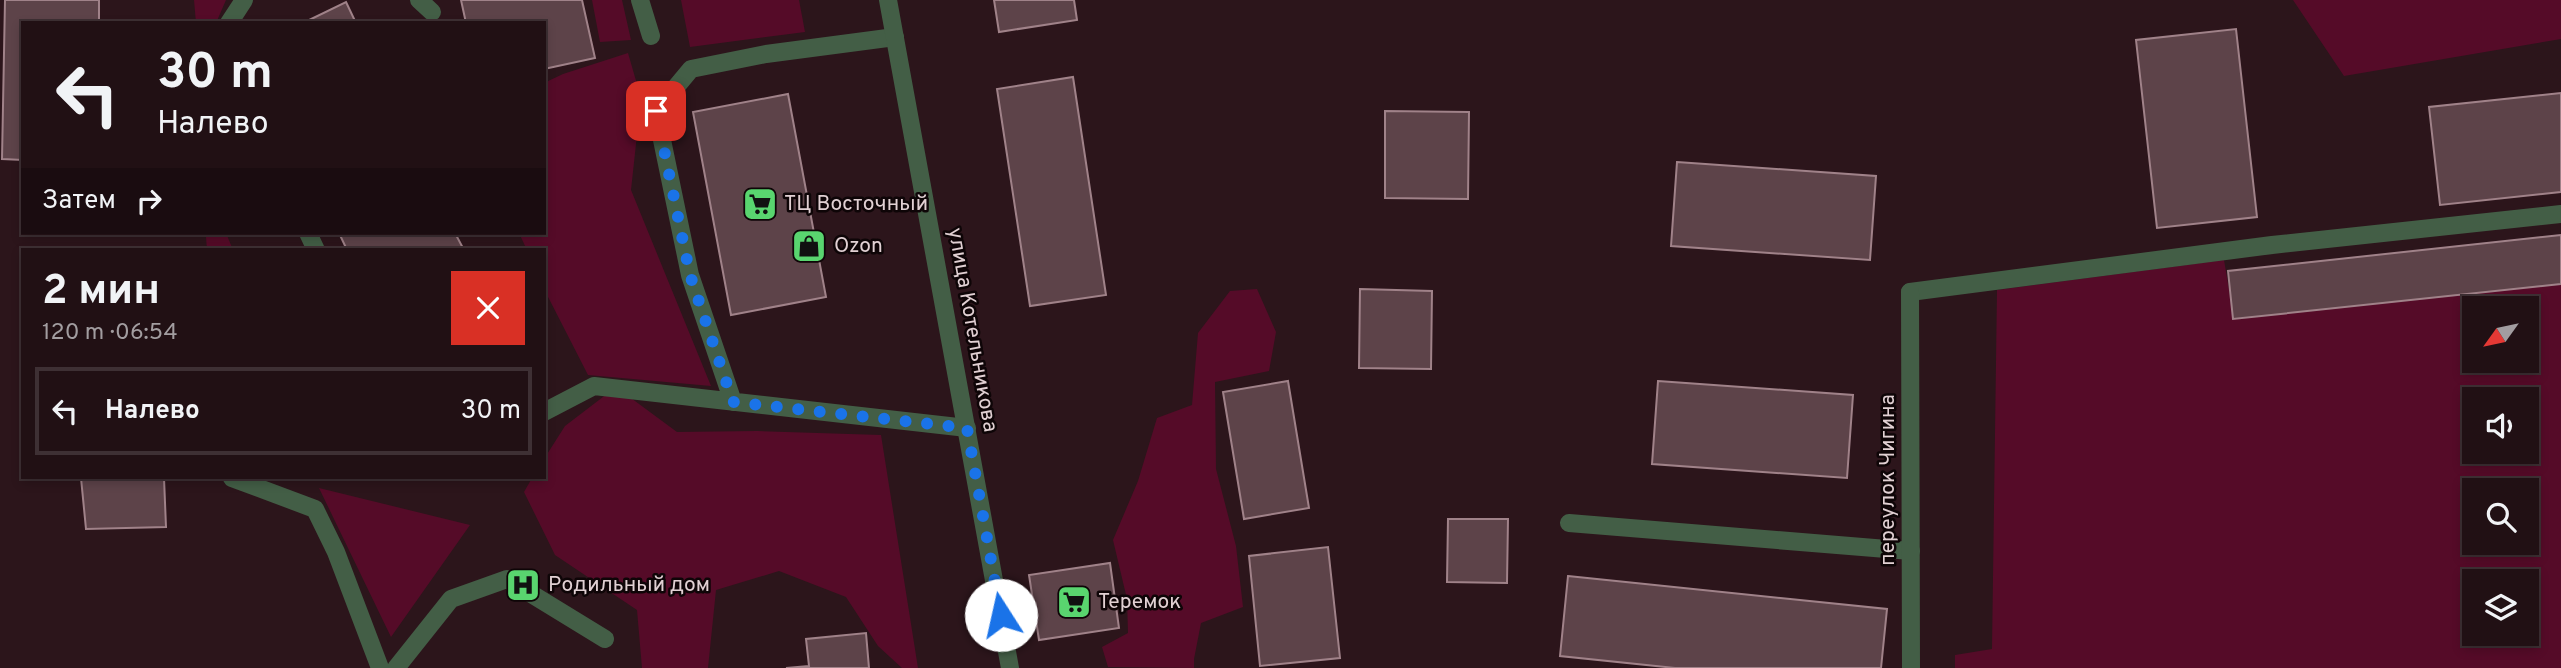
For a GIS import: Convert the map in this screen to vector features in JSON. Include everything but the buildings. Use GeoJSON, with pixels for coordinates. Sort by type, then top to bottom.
{"type":"FeatureCollection","features":[{"type":"Feature","properties":{"kind":"street"},"geometry":{"type":"LineString","coordinates":[[230,21],[244,0]]}},
{"type":"Feature","properties":{"kind":"street"},"geometry":{"type":"LineString","coordinates":[[640,0],[650,36]]}},
{"type":"Feature","properties":{"kind":"street","name":"улица Котельникова"},"geometry":{"type":"LineString","coordinates":[[888,0],[1010,668]]}},
{"type":"Feature","properties":{"kind":"street"},"geometry":{"type":"LineString","coordinates":[[733,402],[690,275],[656,111],[691,69],[766,54],[895,37]]}},
{"type":"Feature","properties":{"kind":"street","name":"переулок Чигина"},"geometry":{"type":"LineString","coordinates":[[1911,668],[1910,292],[2272,245],[2561,214]]}},
{"type":"Feature","properties":{"kind":"street"},"geometry":{"type":"LineString","coordinates":[[546,411],[594,386],[967,428]]}},
{"type":"Feature","properties":{"kind":"street"},"geometry":{"type":"LineString","coordinates":[[235,479],[315,509],[336,552],[380,668]]}},
{"type":"Feature","properties":{"kind":"street"},"geometry":{"type":"LineString","coordinates":[[1569,523],[1911,551]]}},
{"type":"Feature","properties":{"kind":"street"},"geometry":{"type":"LineString","coordinates":[[396,668],[451,599],[507,579],[605,639]]}},
{"type":"Feature","properties":{"kind":"shaded area"},"geometry":{"type":"Polygon","coordinates":[[[194,0],[226,0],[217,21],[196,21],[194,0]]]}},
{"type":"Feature","properties":{"kind":"shaded area"},"geometry":{"type":"Polygon","coordinates":[[[592,0],[622,0],[631,40],[600,42],[592,0]]]}},
{"type":"Feature","properties":{"kind":"shaded area"},"geometry":{"type":"Polygon","coordinates":[[[681,0],[799,0],[805,32],[690,47],[681,0]]]}},
{"type":"Feature","properties":{"kind":"shaded area"},"geometry":{"type":"Polygon","coordinates":[[[2293,0],[2561,0],[2561,39],[2344,76],[2293,0]]]}},
{"type":"Feature","properties":{"kind":"shaded area"},"geometry":{"type":"Polygon","coordinates":[[[628,53],[641,98],[631,190],[711,386],[588,375],[546,293],[546,248],[526,248],[520,235],[546,235],[546,82],[628,53]]]}},
{"type":"Feature","properties":{"kind":"shaded area"},"geometry":{"type":"Polygon","coordinates":[[[227,235],[232,248],[207,248],[206,237],[227,235]]]}},
{"type":"Feature","properties":{"kind":"shaded area"},"geometry":{"type":"Polygon","coordinates":[[[2224,260],[2234,319],[2561,284],[2561,668],[1955,668],[1955,655],[1992,649],[1997,290],[2224,260]]]}},
{"type":"Feature","properties":{"kind":"shaded area"},"geometry":{"type":"Polygon","coordinates":[[[1257,289],[1276,332],[1269,371],[1215,382],[1216,469],[1236,546],[1243,607],[1201,623],[1194,668],[1108,667],[1102,647],[1128,633],[1127,599],[1113,540],[1138,481],[1157,418],[1192,405],[1198,333],[1230,291],[1257,289]]]}},
{"type":"Feature","properties":{"kind":"shaded area"},"geometry":{"type":"Polygon","coordinates":[[[616,387],[677,432],[757,431],[881,435],[918,668],[902,668],[878,646],[846,597],[779,571],[716,590],[708,668],[642,668],[637,610],[555,555],[524,492],[531,479],[546,479],[546,456],[565,426],[616,387]]]}},
{"type":"Feature","properties":{"kind":"shaded area"},"geometry":{"type":"Polygon","coordinates":[[[319,488],[470,525],[391,637],[319,488]]]}},
{"type":"Feature","properties":{"kind":"place","name":"ТЦ Восточный"},"geometry":{"type":"Point","coordinates":[760,204]}},
{"type":"Feature","properties":{"kind":"place","name":"Ozon"},"geometry":{"type":"Point","coordinates":[809,246]}},
{"type":"Feature","properties":{"kind":"place","name":"Родильный дом"},"geometry":{"type":"Point","coordinates":[523,585]}},
{"type":"Feature","properties":{"kind":"place","name":"Теремок"},"geometry":{"type":"Point","coordinates":[1074,602]}},
{"type":"Feature","properties":{"kind":"route"},"geometry":{"type":"LineString","coordinates":[[656,111],[690,275],[733,402],[967,428],[1001,615]]}}]}
